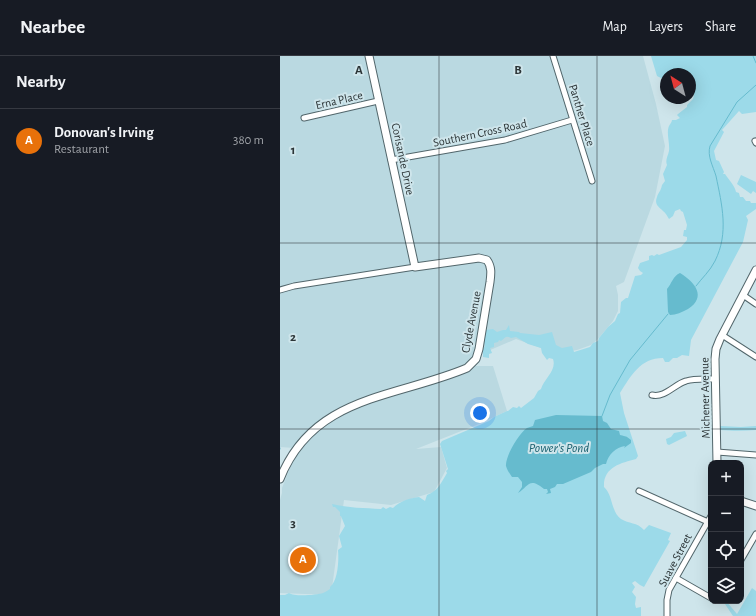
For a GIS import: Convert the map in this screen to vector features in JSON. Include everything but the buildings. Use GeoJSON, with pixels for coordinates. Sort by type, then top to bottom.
{"type":"FeatureCollection","features":[{"type":"Feature","properties":{"kind":"street","name":"Corisande Drive"},"geometry":{"type":"LineString","coordinates":[[368,56],[415,267]]}},
{"type":"Feature","properties":{"kind":"street","name":"Panther Place"},"geometry":{"type":"LineString","coordinates":[[553,56],[592,181]]}},
{"type":"Feature","properties":{"kind":"street","name":"Erna Place"},"geometry":{"type":"LineString","coordinates":[[304,118],[378,101]]}},
{"type":"Feature","properties":{"kind":"street","name":"Southern Cross Road"},"geometry":{"type":"LineString","coordinates":[[391,160],[505,140],[572,120]]}},
{"type":"Feature","properties":{"kind":"street","name":"Clyde Avenue"},"geometry":{"type":"LineString","coordinates":[[280,290],[294,286],[479,258],[489,262],[491,272],[479,349],[476,359],[467,368],[371,399],[344,410],[330,418],[316,428],[300,444],[289,459],[280,479]]}},
{"type":"Feature","properties":{"kind":"street","name":"Michener Avenue"},"geometry":{"type":"LineString","coordinates":[[717,460],[715,353],[722,335],[756,270]]}},
{"type":"Feature","properties":{"kind":"street"},"geometry":{"type":"LineString","coordinates":[[743,295],[756,304]]}},
{"type":"Feature","properties":{"kind":"street"},"geometry":{"type":"LineString","coordinates":[[722,335],[756,357]]}},
{"type":"Feature","properties":{"kind":"street"},"geometry":{"type":"LineString","coordinates":[[652,395],[658,396],[663,394],[687,381],[715,379]]}},
{"type":"Feature","properties":{"kind":"street"},"geometry":{"type":"LineString","coordinates":[[717,452],[756,455]]}},
{"type":"Feature","properties":{"kind":"street"},"geometry":{"type":"LineString","coordinates":[[639,491],[708,522]]}},
{"type":"Feature","properties":{"kind":"street"},"geometry":{"type":"LineString","coordinates":[[744,502],[756,506]]}},
{"type":"Feature","properties":{"kind":"street","name":"Suave Street"},"geometry":{"type":"LineString","coordinates":[[667,616],[667,597],[676,578],[708,522]]}},
{"type":"Feature","properties":{"kind":"street"},"geometry":{"type":"LineString","coordinates":[[744,555],[756,534]]}},
{"type":"Feature","properties":{"kind":"street"},"geometry":{"type":"LineString","coordinates":[[676,578],[708,596]]}},
{"type":"Feature","properties":{"kind":"shaded area"},"geometry":{"type":"Polygon","coordinates":[[[280,56],[643,56],[656,104],[665,146],[655,197],[624,282],[616,286],[618,295],[618,311],[613,321],[591,345],[577,350],[565,352],[541,348],[516,339],[481,354],[475,366],[493,366],[507,411],[479,424],[416,449],[441,447],[447,468],[434,492],[391,505],[344,500],[331,595],[280,593],[280,500],[282,488],[294,458],[305,443],[319,430],[336,417],[363,405],[396,395],[395,390],[365,398],[338,409],[315,426],[294,448],[280,447],[280,56]]]}},
{"type":"Feature","properties":{"kind":"shaded area"},"geometry":{"type":"Polygon","coordinates":[[[651,56],[756,56],[756,112],[742,114],[739,111],[722,130],[724,132],[714,151],[716,160],[719,161],[724,172],[723,174],[725,174],[732,183],[736,192],[739,193],[740,197],[743,197],[746,201],[756,203],[756,209],[746,216],[748,220],[743,242],[691,340],[689,356],[682,355],[677,358],[673,358],[669,362],[665,362],[663,358],[648,361],[632,374],[620,393],[624,413],[638,456],[636,459],[619,464],[610,470],[604,480],[604,487],[609,494],[615,512],[621,519],[636,524],[644,530],[649,525],[671,533],[668,540],[670,541],[644,587],[635,581],[632,583],[635,587],[632,592],[636,597],[636,608],[641,607],[641,616],[280,616],[280,595],[289,593],[311,595],[323,593],[330,589],[335,580],[338,565],[338,550],[342,547],[339,536],[345,526],[340,516],[340,512],[333,507],[332,504],[363,508],[381,509],[383,507],[386,509],[390,507],[393,508],[412,498],[419,497],[425,501],[427,495],[437,489],[447,473],[446,471],[448,469],[440,444],[442,441],[489,421],[513,407],[517,408],[519,406],[521,408],[534,398],[541,389],[552,371],[554,363],[553,359],[549,358],[547,360],[542,353],[541,348],[528,344],[516,337],[507,337],[494,343],[494,347],[490,348],[492,353],[489,354],[489,358],[483,357],[486,330],[493,329],[497,332],[506,330],[509,325],[510,331],[520,333],[539,335],[552,332],[556,345],[562,348],[572,346],[574,352],[590,347],[593,343],[598,341],[620,313],[621,302],[628,298],[635,276],[643,273],[638,268],[640,263],[649,260],[649,256],[659,255],[681,247],[687,240],[687,237],[683,236],[687,225],[683,212],[680,209],[675,211],[673,216],[669,219],[657,206],[656,200],[665,181],[663,174],[667,165],[666,160],[669,151],[669,126],[672,120],[680,118],[677,115],[687,107],[688,104],[696,104],[696,68],[660,68],[660,78],[657,76],[651,56]]]}},
{"type":"Feature","properties":{"kind":"shaded area"},"geometry":{"type":"Polygon","coordinates":[[[741,175],[756,182],[756,193],[753,191],[751,194],[737,184],[741,175]]]}},
{"type":"Feature","properties":{"kind":"shaded area"},"geometry":{"type":"Polygon","coordinates":[[[720,426],[756,426],[756,430],[720,430],[720,426]]]}},
{"type":"Feature","properties":{"kind":"shaded area"},"geometry":{"type":"Polygon","coordinates":[[[685,431],[687,436],[669,445],[667,444],[666,439],[671,437],[674,433],[685,431]]]}},
{"type":"Feature","properties":{"kind":"shaded area"},"geometry":{"type":"Polygon","coordinates":[[[752,588],[756,591],[756,616],[733,616],[725,604],[729,604],[737,614],[752,588]]]}},
{"type":"Feature","properties":{"kind":"water"},"geometry":{"type":"Polygon","coordinates":[[[680,273],[694,285],[698,295],[697,300],[688,309],[677,314],[670,315],[668,312],[667,289],[674,278],[680,273]]]}},
{"type":"Feature","properties":{"kind":"water","name":"Power's Pond"},"geometry":{"type":"Polygon","coordinates":[[[556,415],[602,416],[603,421],[607,423],[611,429],[619,431],[620,435],[631,440],[631,443],[624,448],[625,446],[613,452],[606,464],[603,464],[591,472],[563,484],[557,484],[555,487],[550,489],[551,493],[546,494],[548,492],[547,489],[532,483],[518,493],[522,487],[522,482],[518,477],[512,477],[506,466],[510,451],[520,435],[527,428],[533,426],[535,420],[556,415]]]}},
{"type":"Feature","properties":{"kind":"waterway"},"geometry":{"type":"LineString","coordinates":[[753,56],[756,63]]}},
{"type":"Feature","properties":{"kind":"waterway"},"geometry":{"type":"LineString","coordinates":[[696,286],[715,261],[722,240],[722,208],[716,176],[710,157],[710,146],[737,102],[756,85]]}},
{"type":"Feature","properties":{"kind":"waterway"},"geometry":{"type":"LineString","coordinates":[[602,416],[610,395],[630,360],[668,314]]}},
{"type":"Feature","properties":{"kind":"place","name":"Donovan's Irving"},"geometry":{"type":"Point","coordinates":[303,560]}}]}
